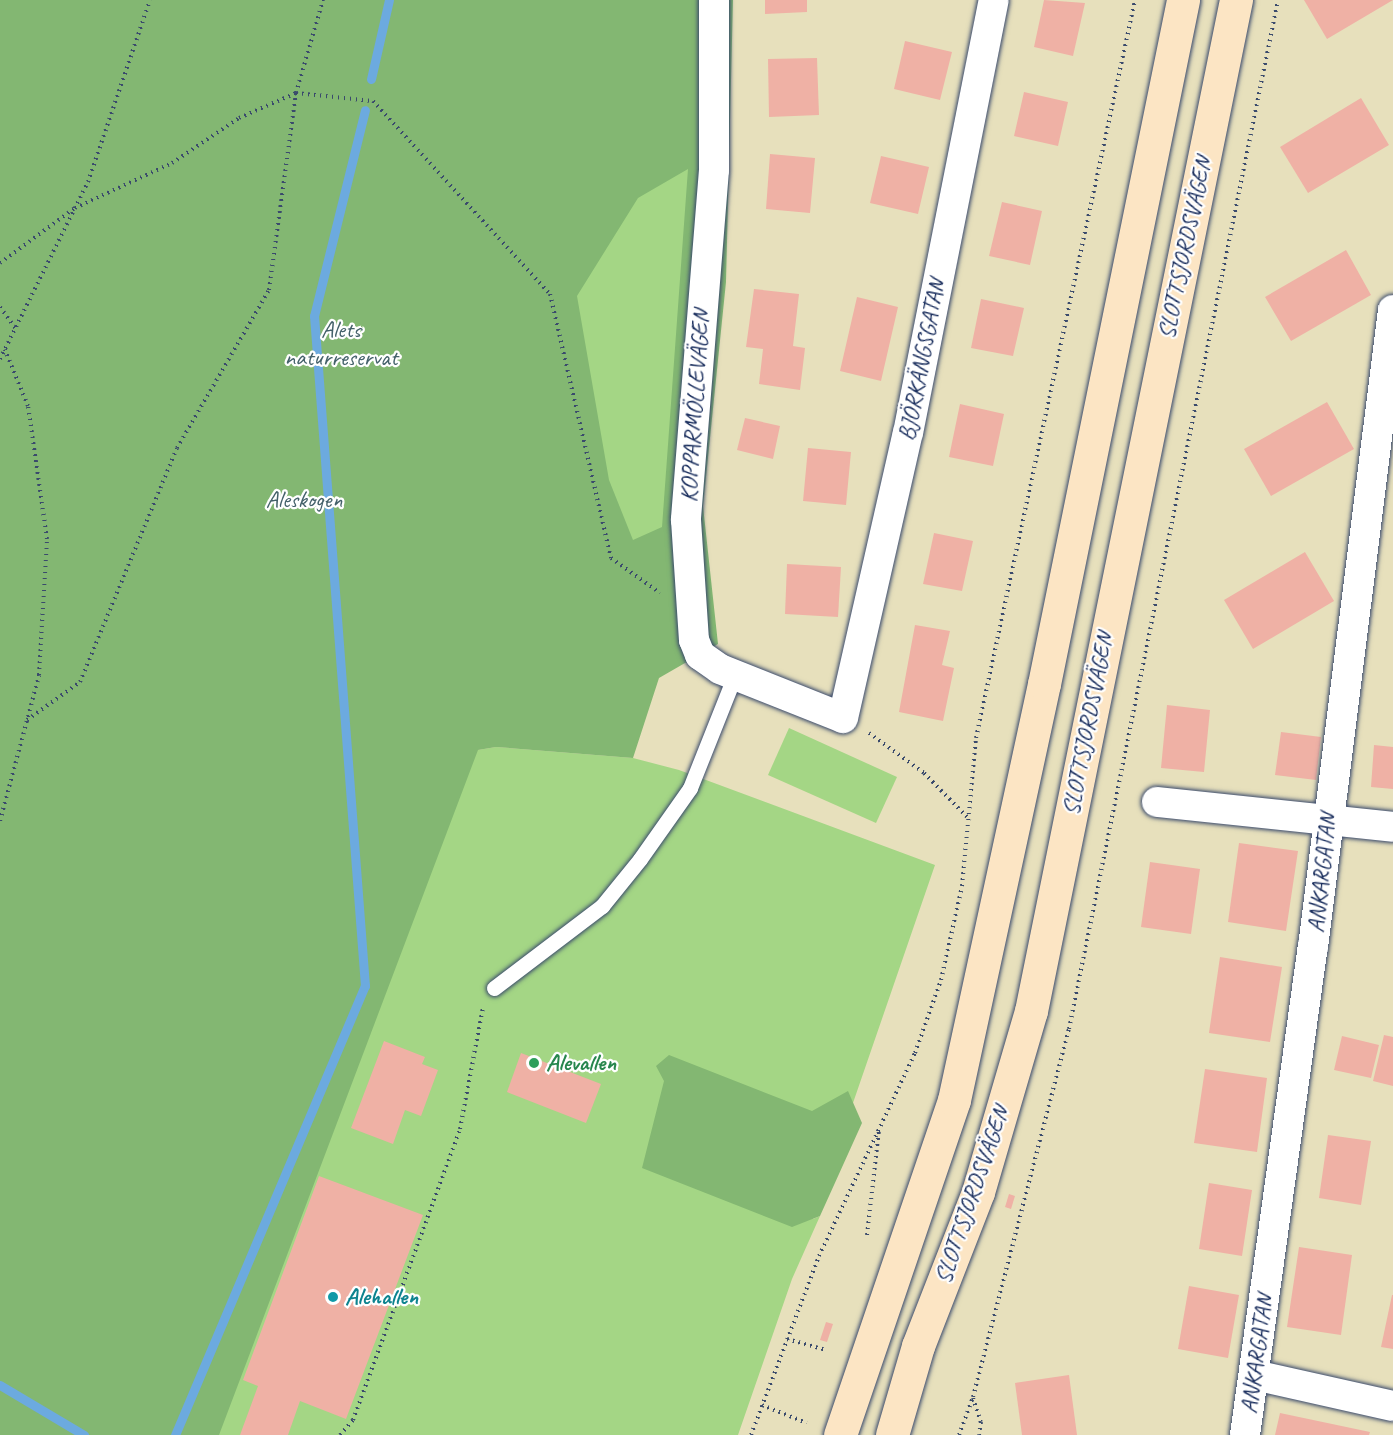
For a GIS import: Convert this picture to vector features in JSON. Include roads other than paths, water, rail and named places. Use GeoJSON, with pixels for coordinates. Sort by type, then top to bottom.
{"type":"FeatureCollection","features":[{"type":"Feature","properties":{"kind":"main road","name":"SLOTTSJORDSVÄGEN"},"geometry":{"type":"LineString","coordinates":[[840,1435],[954,1100],[1044,684],[1183,0]]}},
{"type":"Feature","properties":{"kind":"main road","name":"SLOTTSJORDSVÄGEN"},"geometry":{"type":"LineString","coordinates":[[892,1435],[918,1347],[978,1192],[1031,1011],[1236,0]]}},
{"type":"Feature","properties":{"kind":"street","name":"KOPPARMÖLLEVÄGEN"},"geometry":{"type":"LineString","coordinates":[[714,0],[714,170],[686,520],[690,615],[700,655],[735,675],[843,718]]}},
{"type":"Feature","properties":{"kind":"street","name":"BJÖRKÄNGSGATAN"},"geometry":{"type":"LineString","coordinates":[[843,718],[908,433],[994,0]]}},
{"type":"Feature","properties":{"kind":"street","name":"ANKARGATAN"},"geometry":{"type":"LineString","coordinates":[[1245,1435],[1393,310]]}},
{"type":"Feature","properties":{"kind":"street"},"geometry":{"type":"LineString","coordinates":[[1156,802],[1393,827]]}},
{"type":"Feature","properties":{"kind":"street"},"geometry":{"type":"LineString","coordinates":[[1254,1375],[1393,1406]]}},
{"type":"Feature","properties":{"kind":"lane"},"geometry":{"type":"LineString","coordinates":[[494,988],[602,906],[640,859],[690,788],[735,675]]}},
{"type":"Feature","properties":{"kind":"waterway"},"geometry":{"type":"LineString","coordinates":[[371,79],[389,0]]}},
{"type":"Feature","properties":{"kind":"waterway"},"geometry":{"type":"LineString","coordinates":[[175,1435],[365,986],[314,316],[365,110]]}},
{"type":"Feature","properties":{"kind":"waterway"},"geometry":{"type":"LineString","coordinates":[[0,1385],[84,1435]]}},
{"type":"Feature","properties":{"kind":"place","name":"Alevallen"},"geometry":{"type":"Point","coordinates":[534,1063]}},
{"type":"Feature","properties":{"kind":"place","name":"Alehallen"},"geometry":{"type":"Point","coordinates":[333,1297]}},
{"type":"Feature","properties":{"kind":"park label","name":"Alets naturreservat"},"geometry":{"type":"Point","coordinates":[341,344]}},
{"type":"Feature","properties":{"kind":"park label","name":"Aleskogen"},"geometry":{"type":"Point","coordinates":[304,500]}}]}
